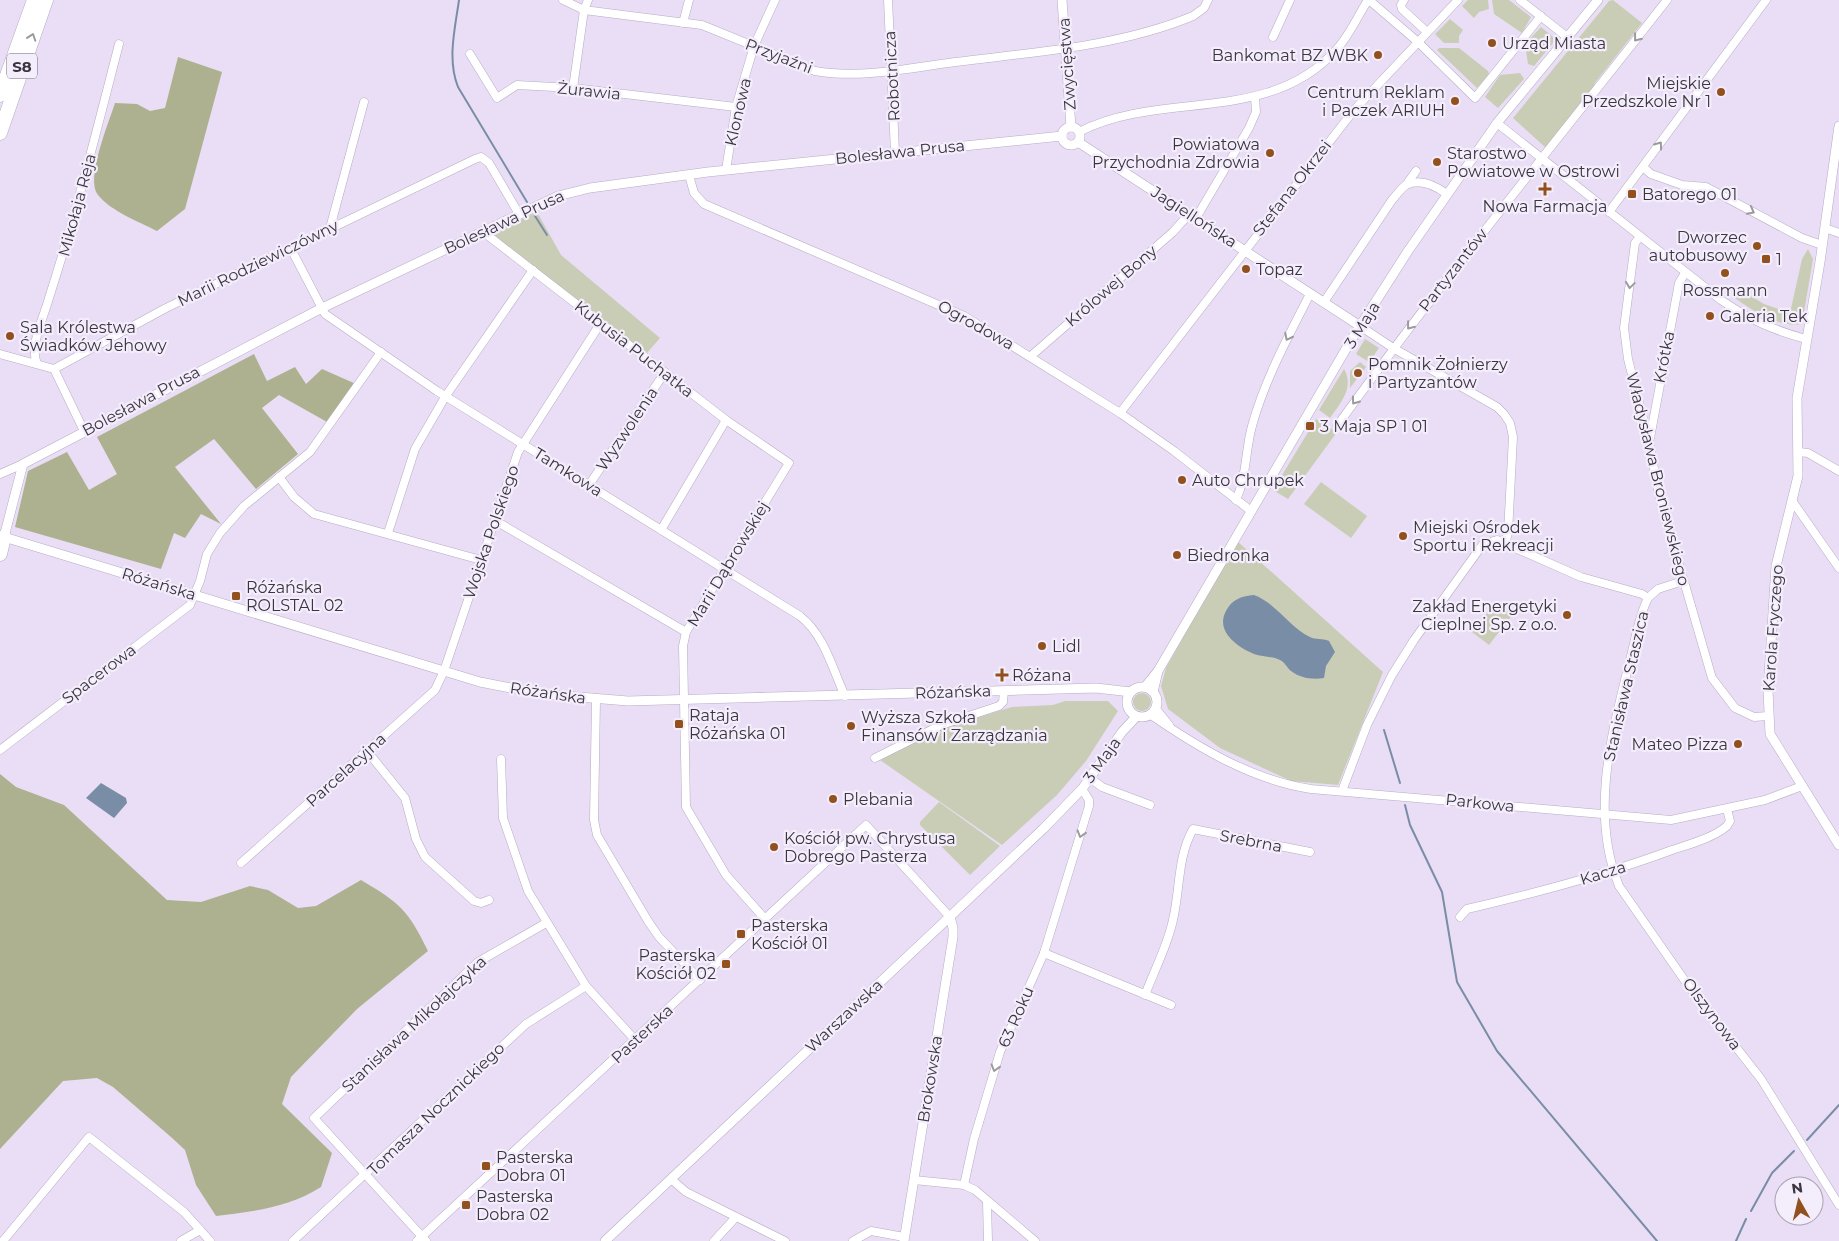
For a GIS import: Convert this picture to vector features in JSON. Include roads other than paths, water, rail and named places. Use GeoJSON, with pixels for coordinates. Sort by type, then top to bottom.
{"type":"FeatureCollection","features":[{"type":"Feature","properties":{"kind":"highway","name":"S8"},"geometry":{"type":"LineString","coordinates":[[0,95],[34,0]]}},
{"type":"Feature","properties":{"kind":"highway","name":"S8"},"geometry":{"type":"LineString","coordinates":[[0,133],[46,0]]}},
{"type":"Feature","properties":{"kind":"highway"},"geometry":{"type":"LineString","coordinates":[[0,74],[13,43],[21,33]]}},
{"type":"Feature","properties":{"kind":"highway"},"geometry":{"type":"LineString","coordinates":[[0,554],[4,537]]}},
{"type":"Feature","properties":{"kind":"street","name":"Przyjaźni"},"geometry":{"type":"LineString","coordinates":[[563,0],[584,10],[702,26],[815,70],[830,73],[891,70],[1111,41],[1193,16],[1204,8],[1208,0]]}},
{"type":"Feature","properties":{"kind":"street"},"geometry":{"type":"LineString","coordinates":[[573,88],[584,10],[588,0]]}},
{"type":"Feature","properties":{"kind":"street"},"geometry":{"type":"LineString","coordinates":[[683,23],[689,0]]}},
{"type":"Feature","properties":{"kind":"street","name":"Klonowa"},"geometry":{"type":"LineString","coordinates":[[726,170],[736,107],[754,46],[775,0]]}},
{"type":"Feature","properties":{"kind":"street","name":"Robotnicza"},"geometry":{"type":"LineString","coordinates":[[888,0],[896,152]]}},
{"type":"Feature","properties":{"kind":"street","name":"Zwycięstwa"},"geometry":{"type":"LineString","coordinates":[[1062,0],[1075,130],[1078,142]]}},
{"type":"Feature","properties":{"kind":"street"},"geometry":{"type":"LineString","coordinates":[[1273,37],[1290,0]]}},
{"type":"Feature","properties":{"kind":"street"},"geometry":{"type":"LineString","coordinates":[[1062,136],[1065,130],[1075,130],[1116,118],[1255,97],[1278,90],[1298,81],[1324,62],[1345,39],[1368,0],[1418,42],[1475,98],[1541,16]]}},
{"type":"Feature","properties":{"kind":"street"},"geometry":{"type":"LineString","coordinates":[[1404,0],[1401,5],[1402,10],[1427,32]]}},
{"type":"Feature","properties":{"kind":"street","name":"Stefana Okrzei"},"geometry":{"type":"LineString","coordinates":[[1120,413],[1244,249],[1354,110],[1458,0]]}},
{"type":"Feature","properties":{"kind":"street"},"geometry":{"type":"LineString","coordinates":[[1520,0],[1567,37]]}},
{"type":"Feature","properties":{"kind":"street","name":"3 Maja"},"geometry":{"type":"LineString","coordinates":[[1144,687],[1158,672],[1360,326],[1447,194],[1497,124],[1598,0]]}},
{"type":"Feature","properties":{"kind":"street","name":"Partyzantów"},"geometry":{"type":"LineString","coordinates":[[1337,426],[1393,348],[1482,231],[1542,159],[1667,0]]}},
{"type":"Feature","properties":{"kind":"street"},"geometry":{"type":"LineString","coordinates":[[1609,212],[1766,0]]}},
{"type":"Feature","properties":{"kind":"street","name":"Mikołaja Reja"},"geometry":{"type":"LineString","coordinates":[[37,364],[34,352],[38,333],[71,228],[119,44]]}},
{"type":"Feature","properties":{"kind":"street","name":"Żurawia"},"geometry":{"type":"LineString","coordinates":[[470,54],[497,98],[517,85],[573,88],[736,107]]}},
{"type":"Feature","properties":{"kind":"street","name":"Królowej Bony"},"geometry":{"type":"LineString","coordinates":[[1031,356],[1192,216],[1249,128],[1256,112],[1255,97]]}},
{"type":"Feature","properties":{"kind":"street"},"geometry":{"type":"LineString","coordinates":[[330,228],[364,102]]}},
{"type":"Feature","properties":{"kind":"street"},"geometry":{"type":"LineString","coordinates":[[1497,124],[1639,238],[1748,319],[1768,328],[1806,340]]}},
{"type":"Feature","properties":{"kind":"street","name":"Karola Fryczego"},"geometry":{"type":"LineString","coordinates":[[1768,716],[1770,638],[1776,566],[1798,476],[1797,398],[1839,126]]}},
{"type":"Feature","properties":{"kind":"street","name":"Jagiellońska"},"geometry":{"type":"LineString","coordinates":[[1062,136],[1068,144],[1078,142],[1360,326]]}},
{"type":"Feature","properties":{"kind":"street","name":"Bolesława Prusa"},"geometry":{"type":"LineString","coordinates":[[0,474],[320,309],[558,196],[580,189],[726,170],[1062,136]]}},
{"type":"Feature","properties":{"kind":"street","name":"Marii Rodziewiczówny"},"geometry":{"type":"LineString","coordinates":[[54,369],[166,308],[466,163],[481,158],[489,162],[519,214]]}},
{"type":"Feature","properties":{"kind":"street"},"geometry":{"type":"LineString","coordinates":[[1642,167],[1651,174],[1682,186],[1706,187],[1802,238],[1822,245]]}},
{"type":"Feature","properties":{"kind":"street"},"geometry":{"type":"LineString","coordinates":[[1324,302],[1392,200],[1416,171]]}},
{"type":"Feature","properties":{"kind":"street","name":"Ogrodowa"},"geometry":{"type":"LineString","coordinates":[[689,175],[694,193],[704,204],[943,306],[964,316],[1031,356],[1120,413],[1174,451],[1251,511]]}},
{"type":"Feature","properties":{"kind":"street"},"geometry":{"type":"LineString","coordinates":[[1406,185],[1426,183],[1447,194]]}},
{"type":"Feature","properties":{"kind":"street"},"geometry":{"type":"LineString","coordinates":[[1824,228],[1839,233]]}},
{"type":"Feature","properties":{"kind":"street","name":"Kubusia Puchatka"},"geometry":{"type":"LineString","coordinates":[[482,231],[726,420],[790,463]]}},
{"type":"Feature","properties":{"kind":"street","name":"Władysława Broniewskiego"},"geometry":{"type":"LineString","coordinates":[[1639,238],[1635,244],[1624,328],[1628,359],[1649,442],[1659,495],[1712,678],[1734,708],[1754,717],[1768,716]]}},
{"type":"Feature","properties":{"kind":"street","name":"Tamkowa"},"geometry":{"type":"LineString","coordinates":[[290,247],[320,309],[445,396],[800,616],[812,626],[826,649],[845,696]]}},
{"type":"Feature","properties":{"kind":"street"},"geometry":{"type":"LineString","coordinates":[[388,533],[415,449],[445,396],[533,270]]}},
{"type":"Feature","properties":{"kind":"street","name":"Krótka"},"geometry":{"type":"LineString","coordinates":[[1649,442],[1679,283],[1685,273]]}},
{"type":"Feature","properties":{"kind":"street"},"geometry":{"type":"LineString","coordinates":[[1236,500],[1243,481],[1250,436],[1263,392],[1276,361],[1310,294]]}},
{"type":"Feature","properties":{"kind":"street","name":"Wojska Polskiego"},"geometry":{"type":"LineString","coordinates":[[444,671],[522,444],[600,324]]}},
{"type":"Feature","properties":{"kind":"street"},"geometry":{"type":"LineString","coordinates":[[1360,326],[1393,348],[1497,407],[1510,424],[1513,455],[1508,532],[1504,543]]}},
{"type":"Feature","properties":{"kind":"street"},"geometry":{"type":"LineString","coordinates":[[195,595],[207,554],[220,533],[244,506],[310,452],[381,352]]}},
{"type":"Feature","properties":{"kind":"street"},"geometry":{"type":"LineString","coordinates":[[0,354],[54,369],[84,431]]}},
{"type":"Feature","properties":{"kind":"street","name":"Wyzwolenia"},"geometry":{"type":"LineString","coordinates":[[589,485],[665,372]]}},
{"type":"Feature","properties":{"kind":"street"},"geometry":{"type":"LineString","coordinates":[[661,530],[726,420]]}},
{"type":"Feature","properties":{"kind":"street"},"geometry":{"type":"LineString","coordinates":[[1799,452],[1808,454],[1839,471]]}},
{"type":"Feature","properties":{"kind":"street","name":"Marii Dąbrowskiej"},"geometry":{"type":"LineString","coordinates":[[765,919],[726,875],[686,807],[683,646],[686,632],[790,463]]}},
{"type":"Feature","properties":{"kind":"street"},"geometry":{"type":"LineString","coordinates":[[4,537],[22,464]]}},
{"type":"Feature","properties":{"kind":"street"},"geometry":{"type":"LineString","coordinates":[[279,477],[294,497],[314,514],[481,560]]}},
{"type":"Feature","properties":{"kind":"street"},"geometry":{"type":"LineString","coordinates":[[1793,502],[1839,568]]}},
{"type":"Feature","properties":{"kind":"street"},"geometry":{"type":"LineString","coordinates":[[494,523],[500,524],[686,632]]}},
{"type":"Feature","properties":{"kind":"street","name":"Różańska"},"geometry":{"type":"LineString","coordinates":[[4,537],[444,671],[508,688],[596,700],[685,701],[1096,688],[1114,690],[1129,695]]}},
{"type":"Feature","properties":{"kind":"street"},"geometry":{"type":"LineString","coordinates":[[1342,791],[1367,725],[1392,675],[1414,640],[1483,544],[1497,540],[1574,575],[1642,594],[1648,598]]}},
{"type":"Feature","properties":{"kind":"street","name":"Stanisława Staszica"},"geometry":{"type":"LineString","coordinates":[[1604,815],[1610,746],[1636,634],[1648,598],[1658,589],[1683,581]]}},
{"type":"Feature","properties":{"kind":"street","name":"Spacerowa"},"geometry":{"type":"LineString","coordinates":[[0,750],[187,607],[195,595]]}},
{"type":"Feature","properties":{"kind":"street","name":"Parcelacyjna"},"geometry":{"type":"LineString","coordinates":[[241,863],[435,690],[444,671]]}},
{"type":"Feature","properties":{"kind":"street","name":"3 Maja"},"geometry":{"type":"LineString","coordinates":[[1153,692],[1158,672]]}},
{"type":"Feature","properties":{"kind":"street"},"geometry":{"type":"LineString","coordinates":[[1144,687],[1153,692],[1157,700],[1154,712],[1133,715],[1127,706],[1129,695],[1144,687]]}},
{"type":"Feature","properties":{"kind":"street"},"geometry":{"type":"LineString","coordinates":[[875,758],[941,725],[999,706],[1003,702],[1004,691]]}},
{"type":"Feature","properties":{"kind":"street"},"geometry":{"type":"LineString","coordinates":[[596,700],[594,820],[597,835],[654,929],[700,980]]}},
{"type":"Feature","properties":{"kind":"street","name":"Parkowa"},"geometry":{"type":"LineString","coordinates":[[1154,712],[1191,742],[1258,775],[1290,786],[1671,820],[1765,800],[1802,786]]}},
{"type":"Feature","properties":{"kind":"street","name":"3 Maja"},"geometry":{"type":"LineString","coordinates":[[1082,789],[1133,715]]}},
{"type":"Feature","properties":{"kind":"street"},"geometry":{"type":"LineString","coordinates":[[1768,716],[1770,734],[1839,845]]}},
{"type":"Feature","properties":{"kind":"street"},"geometry":{"type":"LineString","coordinates":[[367,751],[405,798],[416,839],[425,857],[474,901],[482,903],[489,900]]}},
{"type":"Feature","properties":{"kind":"street"},"geometry":{"type":"LineString","coordinates":[[501,759],[503,818],[524,883],[586,986],[636,1040]]}},
{"type":"Feature","properties":{"kind":"street"},"geometry":{"type":"LineString","coordinates":[[1090,778],[1102,787],[1150,806]]}},
{"type":"Feature","properties":{"kind":"street","name":"Warszawska"},"geometry":{"type":"LineString","coordinates":[[605,1241],[950,918],[1082,789]]}},
{"type":"Feature","properties":{"kind":"street","name":"63 Roku"},"geometry":{"type":"LineString","coordinates":[[964,1185],[974,1139],[1000,1052],[1044,953],[1089,806],[1089,800],[1082,789]]}},
{"type":"Feature","properties":{"kind":"street","name":"Kacza"},"geometry":{"type":"LineString","coordinates":[[1460,917],[1467,909],[1546,891],[1689,844],[1726,828],[1730,821],[1727,809]]}},
{"type":"Feature","properties":{"kind":"street","name":"Olszynowa"},"geometry":{"type":"LineString","coordinates":[[1604,815],[1613,870],[1619,886],[1692,991],[1766,1086],[1839,1205]]}},
{"type":"Feature","properties":{"kind":"street","name":"Pasterska"},"geometry":{"type":"LineString","coordinates":[[422,1240],[866,825],[950,918]]}},
{"type":"Feature","properties":{"kind":"street","name":"Srebrna"},"geometry":{"type":"LineString","coordinates":[[1145,995],[1174,917],[1185,847],[1193,830],[1310,852]]}},
{"type":"Feature","properties":{"kind":"street","name":"Brokowska"},"geometry":{"type":"LineString","coordinates":[[904,1239],[952,936],[950,918]]}},
{"type":"Feature","properties":{"kind":"street","name":"Stanisława Mikołajczyka"},"geometry":{"type":"LineString","coordinates":[[367,1174],[314,1118],[478,962],[546,922]]}},
{"type":"Feature","properties":{"kind":"street"},"geometry":{"type":"LineString","coordinates":[[1044,953],[1171,1005]]}},
{"type":"Feature","properties":{"kind":"street","name":"Tomasza Nocznickiego"},"geometry":{"type":"LineString","coordinates":[[293,1241],[526,1024],[586,986]]}},
{"type":"Feature","properties":{"kind":"street"},"geometry":{"type":"LineString","coordinates":[[3,1241],[89,1138],[184,1212],[210,1241]]}},
{"type":"Feature","properties":{"kind":"street"},"geometry":{"type":"LineString","coordinates":[[367,1174],[422,1240]]}},
{"type":"Feature","properties":{"kind":"street"},"geometry":{"type":"LineString","coordinates":[[671,1179],[686,1192],[736,1217],[771,1238],[785,1241]]}},
{"type":"Feature","properties":{"kind":"street"},"geometry":{"type":"LineString","coordinates":[[914,1180],[964,1185],[975,1190],[1035,1241]]}},
{"type":"Feature","properties":{"kind":"street"},"geometry":{"type":"LineString","coordinates":[[987,1202],[988,1241]]}},
{"type":"Feature","properties":{"kind":"street"},"geometry":{"type":"LineString","coordinates":[[714,1241],[736,1217]]}},
{"type":"Feature","properties":{"kind":"street"},"geometry":{"type":"LineString","coordinates":[[181,1241],[200,1230]]}},
{"type":"Feature","properties":{"kind":"street"},"geometry":{"type":"LineString","coordinates":[[853,1241],[872,1230],[904,1239]]}},
{"type":"Feature","properties":{"kind":"water"},"geometry":{"type":"Polygon","coordinates":[[[1254,595],[1269,604],[1302,633],[1312,638],[1329,641],[1335,652],[1326,666],[1324,678],[1311,679],[1302,677],[1291,671],[1282,661],[1254,654],[1235,643],[1226,632],[1223,618],[1231,604],[1245,596],[1254,595]]]}},
{"type":"Feature","properties":{"kind":"water"},"geometry":{"type":"Polygon","coordinates":[[[101,783],[126,798],[127,803],[114,818],[86,798],[101,783]]]}},
{"type":"Feature","properties":{"kind":"waterway"},"geometry":{"type":"LineString","coordinates":[[459,0],[452,55],[458,87],[527,202]]}},
{"type":"Feature","properties":{"kind":"waterway"},"geometry":{"type":"LineString","coordinates":[[535,216],[547,235]]}},
{"type":"Feature","properties":{"kind":"waterway"},"geometry":{"type":"LineString","coordinates":[[1384,730],[1400,783]]}},
{"type":"Feature","properties":{"kind":"waterway"},"geometry":{"type":"LineString","coordinates":[[1405,805],[1410,825],[1442,892],[1457,982],[1497,1051],[1657,1241]]}},
{"type":"Feature","properties":{"kind":"waterway"},"geometry":{"type":"LineString","coordinates":[[1807,1140],[1839,1105]]}},
{"type":"Feature","properties":{"kind":"waterway"},"geometry":{"type":"LineString","coordinates":[[1751,1211],[1772,1173],[1794,1151]]}},
{"type":"Feature","properties":{"kind":"waterway"},"geometry":{"type":"LineString","coordinates":[[1736,1241],[1746,1219]]}},
{"type":"Feature","properties":{"kind":"place","name":"Urząd Miasta"},"geometry":{"type":"Point","coordinates":[1492,43]}},
{"type":"Feature","properties":{"kind":"place","name":"Bankomat BZ WBK"},"geometry":{"type":"Point","coordinates":[1378,55]}},
{"type":"Feature","properties":{"kind":"place","name":"Miejskie Przedszkole Nr 1"},"geometry":{"type":"Point","coordinates":[1721,92]}},
{"type":"Feature","properties":{"kind":"place","name":"Centrum Reklam i Paczek ARIUH"},"geometry":{"type":"Point","coordinates":[1455,101]}},
{"type":"Feature","properties":{"kind":"place","name":"Powiatowa Przychodnia Zdrowia"},"geometry":{"type":"Point","coordinates":[1270,153]}},
{"type":"Feature","properties":{"kind":"place","name":"Starostwo Powiatowe w Ostrowi"},"geometry":{"type":"Point","coordinates":[1437,162]}},
{"type":"Feature","properties":{"kind":"place","name":"Nowa Farmacja"},"geometry":{"type":"Point","coordinates":[1545,189]}},
{"type":"Feature","properties":{"kind":"place","name":"Batorego 01"},"geometry":{"type":"Point","coordinates":[1632,194]}},
{"type":"Feature","properties":{"kind":"place","name":"Dworzec autobusowy"},"geometry":{"type":"Point","coordinates":[1757,246]}},
{"type":"Feature","properties":{"kind":"place","name":"1"},"geometry":{"type":"Point","coordinates":[1766,259]}},
{"type":"Feature","properties":{"kind":"place","name":"Topaz"},"geometry":{"type":"Point","coordinates":[1246,269]}},
{"type":"Feature","properties":{"kind":"place","name":"Rossmann"},"geometry":{"type":"Point","coordinates":[1725,273]}},
{"type":"Feature","properties":{"kind":"place","name":"Galeria Tek"},"geometry":{"type":"Point","coordinates":[1710,316]}},
{"type":"Feature","properties":{"kind":"place","name":"Sala Królestwa Świadków Jehowy"},"geometry":{"type":"Point","coordinates":[10,336]}},
{"type":"Feature","properties":{"kind":"place","name":"Pomnik Żołnierzy i Partyzantów"},"geometry":{"type":"Point","coordinates":[1358,373]}},
{"type":"Feature","properties":{"kind":"place","name":"3 Maja SP 1 01"},"geometry":{"type":"Point","coordinates":[1310,426]}},
{"type":"Feature","properties":{"kind":"place","name":"Auto Chrupek"},"geometry":{"type":"Point","coordinates":[1182,480]}},
{"type":"Feature","properties":{"kind":"place","name":"Miejski Ośrodek Sportu i Rekreacji"},"geometry":{"type":"Point","coordinates":[1403,536]}},
{"type":"Feature","properties":{"kind":"place","name":"Biedronka"},"geometry":{"type":"Point","coordinates":[1177,555]}},
{"type":"Feature","properties":{"kind":"place","name":"Różańska ROLSTAL 02"},"geometry":{"type":"Point","coordinates":[236,596]}},
{"type":"Feature","properties":{"kind":"place","name":"Zakład Energetyki Cieplnej Sp. z o.o."},"geometry":{"type":"Point","coordinates":[1567,615]}},
{"type":"Feature","properties":{"kind":"place","name":"Lidl"},"geometry":{"type":"Point","coordinates":[1042,646]}},
{"type":"Feature","properties":{"kind":"place","name":"Różana"},"geometry":{"type":"Point","coordinates":[1002,675]}},
{"type":"Feature","properties":{"kind":"place","name":"Rataja Różańska 01"},"geometry":{"type":"Point","coordinates":[679,724]}},
{"type":"Feature","properties":{"kind":"place","name":"Wyższa Szkoła Finansów i Zarządzania"},"geometry":{"type":"Point","coordinates":[851,726]}},
{"type":"Feature","properties":{"kind":"place","name":"Mateo Pizza"},"geometry":{"type":"Point","coordinates":[1738,744]}},
{"type":"Feature","properties":{"kind":"place","name":"Plebania"},"geometry":{"type":"Point","coordinates":[833,799]}},
{"type":"Feature","properties":{"kind":"place","name":"Kościół pw. Chrystusa Dobrego Pasterza"},"geometry":{"type":"Point","coordinates":[774,847]}},
{"type":"Feature","properties":{"kind":"place","name":"Pasterska Kościół 01"},"geometry":{"type":"Point","coordinates":[741,934]}},
{"type":"Feature","properties":{"kind":"place","name":"Pasterska Kościół 02"},"geometry":{"type":"Point","coordinates":[726,964]}},
{"type":"Feature","properties":{"kind":"place","name":"Pasterska Dobra 01"},"geometry":{"type":"Point","coordinates":[486,1166]}},
{"type":"Feature","properties":{"kind":"place","name":"Pasterska Dobra 02"},"geometry":{"type":"Point","coordinates":[466,1205]}}]}
